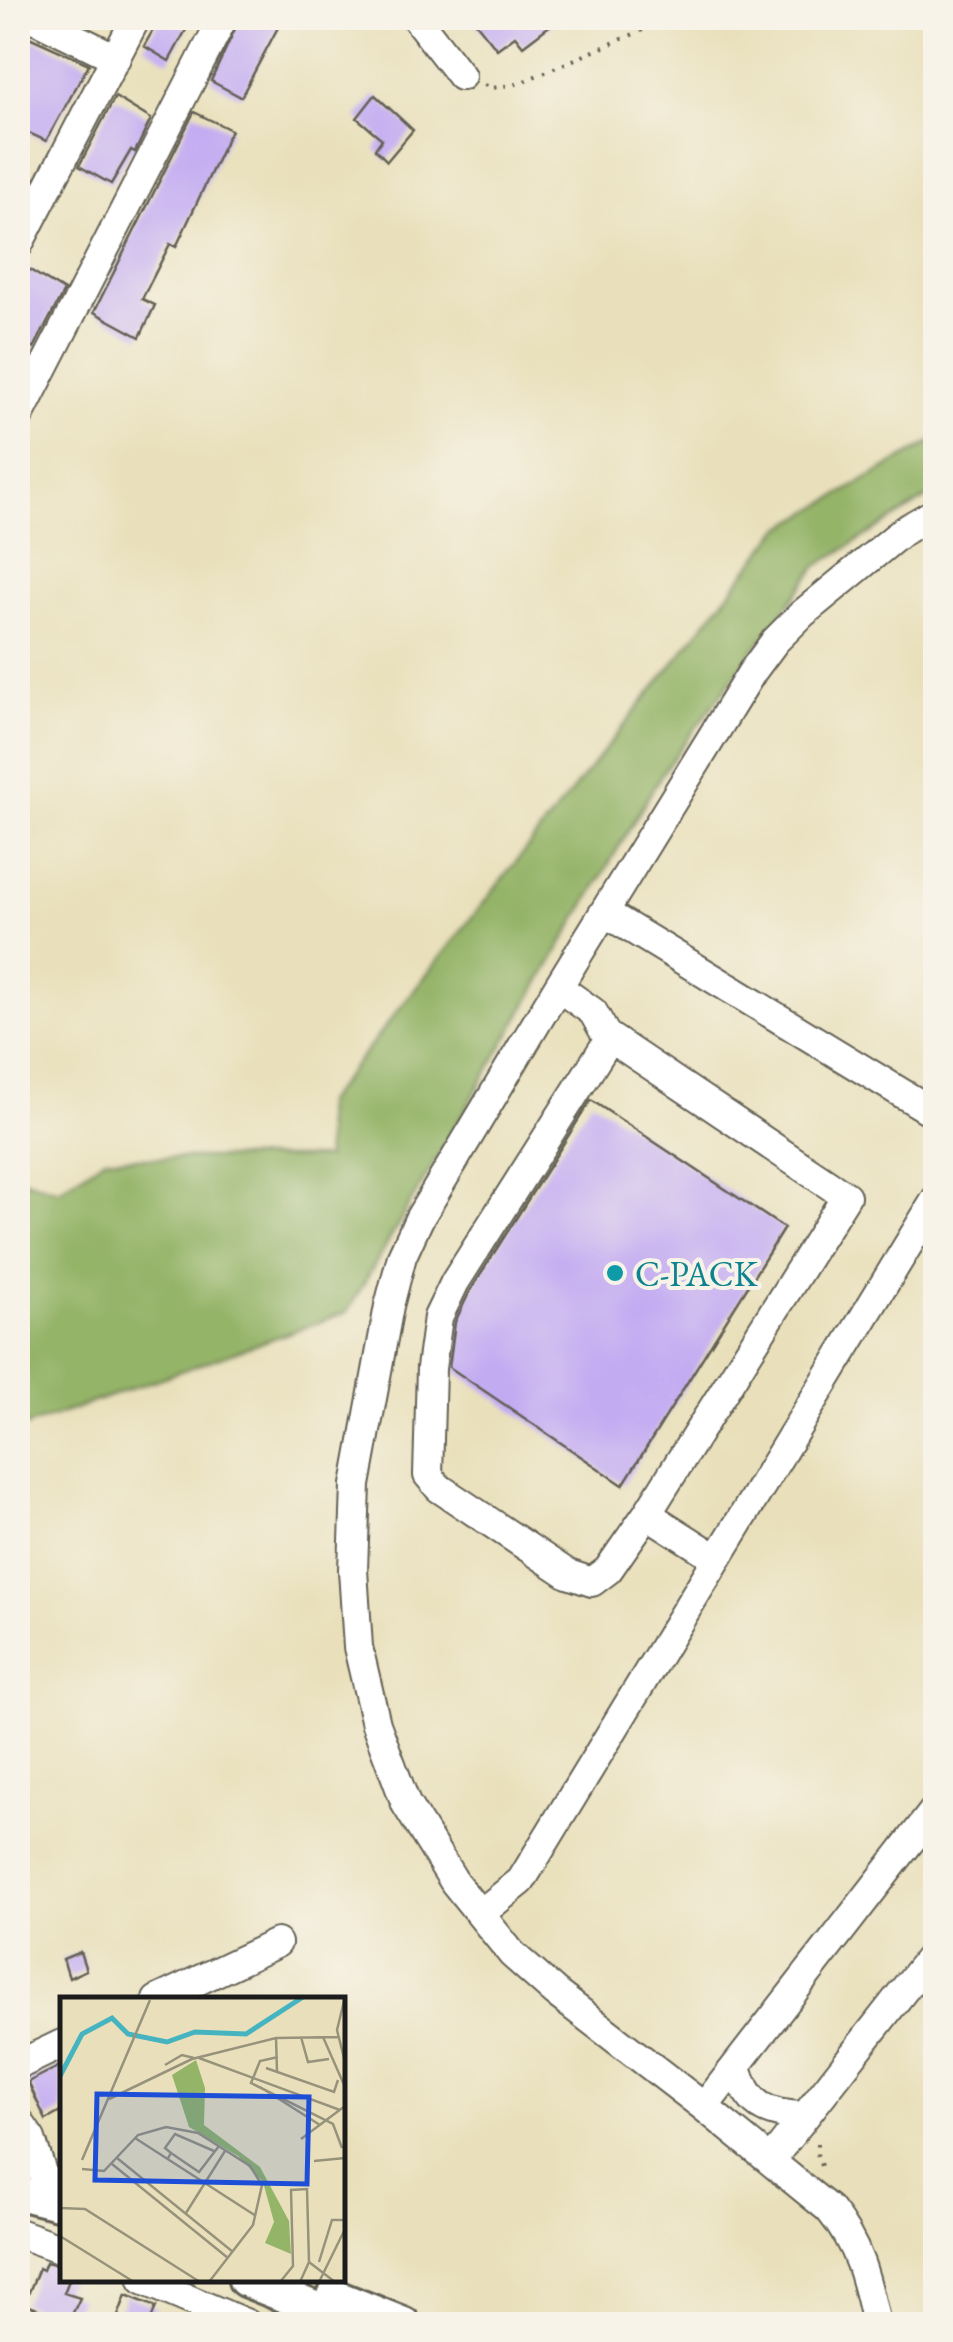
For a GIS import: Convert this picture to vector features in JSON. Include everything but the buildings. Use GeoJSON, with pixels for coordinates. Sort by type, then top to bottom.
{"type":"FeatureCollection","features":[{"type":"Feature","properties":{"kind":"main road"},"geometry":{"type":"LineString","coordinates":[[18,2193],[60,2210]]}},
{"type":"Feature","properties":{"kind":"main road"},"geometry":{"type":"LineString","coordinates":[[18,2216],[60,2211]]}},
{"type":"Feature","properties":{"kind":"main road"},"geometry":{"type":"LineString","coordinates":[[250,2282],[356,2324]]}},
{"type":"Feature","properties":{"kind":"main road"},"geometry":{"type":"LineString","coordinates":[[299,2282],[404,2324]]}},
{"type":"Feature","properties":{"kind":"street"},"geometry":{"type":"LineString","coordinates":[[34,18],[116,58]]}},
{"type":"Feature","properties":{"kind":"street"},"geometry":{"type":"LineString","coordinates":[[18,245],[136,18]]}},
{"type":"Feature","properties":{"kind":"street"},"geometry":{"type":"LineString","coordinates":[[18,418],[223,18]]}},
{"type":"Feature","properties":{"kind":"street"},"geometry":{"type":"LineString","coordinates":[[416,18],[461,76]]}},
{"type":"Feature","properties":{"kind":"street"},"geometry":{"type":"LineString","coordinates":[[876,2324],[856,2249],[829,2209],[556,1994],[512,1954],[455,1883],[406,1804],[376,1724],[358,1647],[353,1570],[356,1485],[389,1306],[402,1256],[419,1220],[604,912],[775,640],[903,531],[936,512]]}},
{"type":"Feature","properties":{"kind":"street"},"geometry":{"type":"LineString","coordinates":[[604,912],[936,1114]]}},
{"type":"Feature","properties":{"kind":"street"},"geometry":{"type":"LineString","coordinates":[[558,987],[593,1012],[610,1038],[846,1196],[647,1514],[608,1570],[592,1582],[568,1574],[439,1488],[428,1475],[431,1368],[438,1316],[454,1282],[610,1038]]}},
{"type":"Feature","properties":{"kind":"street"},"geometry":{"type":"LineString","coordinates":[[480,1914],[521,1881],[936,1199]]}},
{"type":"Feature","properties":{"kind":"street"},"geometry":{"type":"LineString","coordinates":[[647,1514],[716,1558]]}},
{"type":"Feature","properties":{"kind":"street"},"geometry":{"type":"LineString","coordinates":[[704,2107],[936,1808]]}},
{"type":"Feature","properties":{"kind":"street"},"geometry":{"type":"LineString","coordinates":[[163,1997],[277,1943]]}},
{"type":"Feature","properties":{"kind":"street"},"geometry":{"type":"LineString","coordinates":[[770,2161],[811,2128],[936,1949]]}},
{"type":"Feature","properties":{"kind":"street"},"geometry":{"type":"LineString","coordinates":[[18,2065],[60,2045]]}},
{"type":"Feature","properties":{"kind":"street"},"geometry":{"type":"LineString","coordinates":[[736,2065],[751,2098],[766,2110],[811,2128]]}},
{"type":"Feature","properties":{"kind":"street"},"geometry":{"type":"LineString","coordinates":[[18,2122],[26,2155],[18,2171]]}},
{"type":"Feature","properties":{"kind":"street"},"geometry":{"type":"LineString","coordinates":[[18,2122],[31,2139],[48,2191],[60,2208]]}},
{"type":"Feature","properties":{"kind":"street"},"geometry":{"type":"LineString","coordinates":[[18,2233],[60,2249]]}},
{"type":"Feature","properties":{"kind":"street"},"geometry":{"type":"LineString","coordinates":[[148,2282],[246,2324]]}},
{"type":"Feature","properties":{"kind":"path"},"geometry":{"type":"LineString","coordinates":[[461,76],[492,88],[517,84],[662,22],[782,18]]}},
{"type":"Feature","properties":{"kind":"path"},"geometry":{"type":"LineString","coordinates":[[811,2128],[828,2180]]}},
{"type":"Feature","properties":{"kind":"green space"},"geometry":{"type":"Polygon","coordinates":[[[935,440],[935,493],[817,566],[662,773],[347,1312],[18,1429],[18,1178],[59,1190],[105,1158],[326,1158],[324,1104],[780,529],[935,440]]]}},
{"type":"Feature","properties":{"kind":"place","name":"C-PACK"},"geometry":{"type":"Point","coordinates":[615,1273]}}]}
